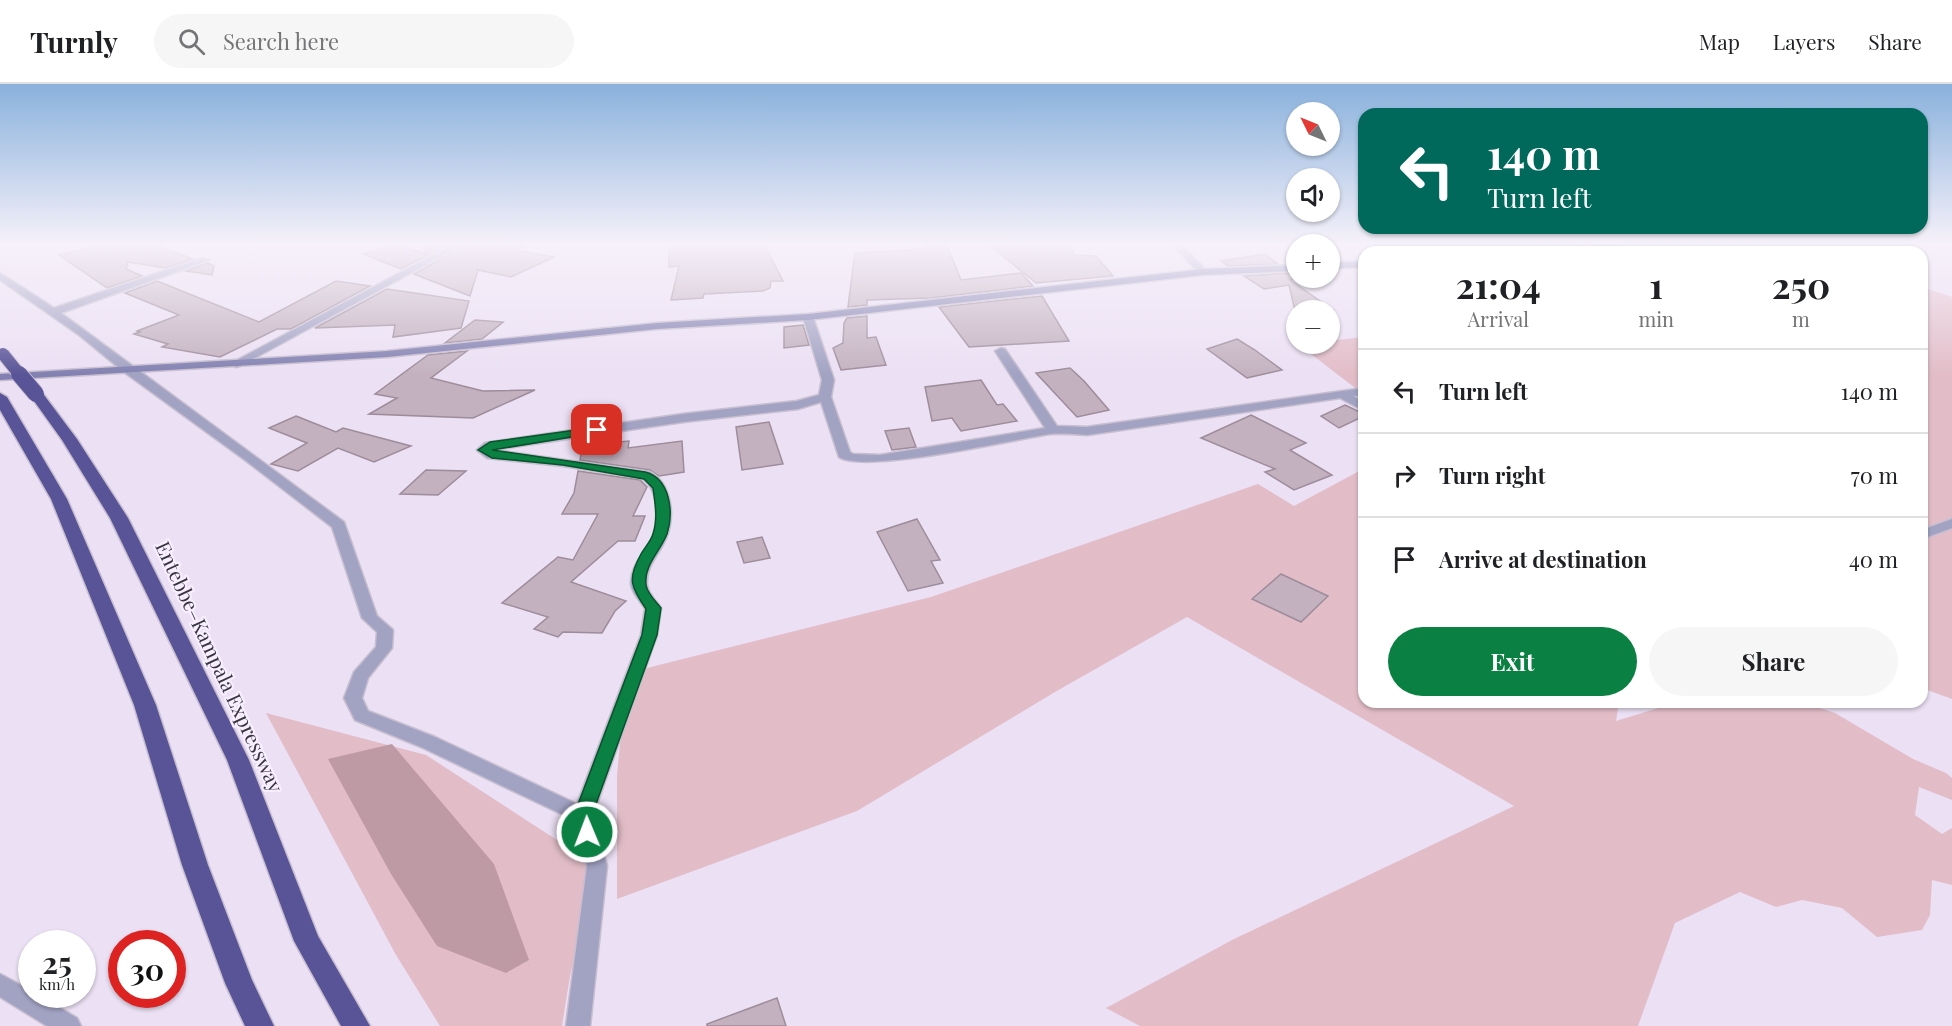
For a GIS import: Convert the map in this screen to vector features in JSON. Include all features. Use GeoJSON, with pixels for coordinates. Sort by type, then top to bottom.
{"type":"FeatureCollection","features":[{"type":"Feature","properties":{"kind":"highway","name":"Entebbe–Kampala Expressway"},"geometry":{"type":"LineString","coordinates":[[1,352],[69,439],[119,519],[238,760],[308,940],[356,1026]]}},
{"type":"Feature","properties":{"kind":"highway"},"geometry":{"type":"LineString","coordinates":[[0,398],[59,499],[145,705],[195,865],[239,983],[260,1026]]}},
{"type":"Feature","properties":{"kind":"street"},"geometry":{"type":"LineString","coordinates":[[16,287],[250,457],[339,525],[370,618],[385,630],[384,648],[360,676],[353,698],[361,715],[428,742],[583,815]]}},
{"type":"Feature","properties":{"kind":"street"},"geometry":{"type":"LineString","coordinates":[[53,312],[126,287]]}},
{"type":"Feature","properties":{"kind":"street"},"geometry":{"type":"LineString","coordinates":[[236,364],[380,287]]}},
{"type":"Feature","properties":{"kind":"street"},"geometry":{"type":"LineString","coordinates":[[0,377],[236,364],[430,350],[657,326],[808,317],[1072,287]]}},
{"type":"Feature","properties":{"kind":"street"},"geometry":{"type":"LineString","coordinates":[[808,317],[828,380],[825,398],[844,454],[850,458],[880,459],[1053,430],[1087,431],[1358,392]]}},
{"type":"Feature","properties":{"kind":"street"},"geometry":{"type":"LineString","coordinates":[[1001,351],[1053,430]]}},
{"type":"Feature","properties":{"kind":"street"},"geometry":{"type":"LineString","coordinates":[[1341,394],[1358,404]]}},
{"type":"Feature","properties":{"kind":"street"},"geometry":{"type":"LineString","coordinates":[[578,1026],[597,866],[583,815],[650,635],[653,608],[639,589],[638,582],[647,555],[660,536],[663,521],[660,487],[645,475],[563,462],[492,455],[484,450],[490,446],[683,418],[798,405],[825,398]]}},
{"type":"Feature","properties":{"kind":"street"},"geometry":{"type":"LineString","coordinates":[[1928,533],[1952,523]]}},
{"type":"Feature","properties":{"kind":"street"},"geometry":{"type":"LineString","coordinates":[[0,985],[69,1026]]}},
{"type":"Feature","properties":{"kind":"shaded area"},"geometry":{"type":"Polygon","coordinates":[[[1928,289],[1952,297],[1952,699],[1928,690],[1928,289]]]}},
{"type":"Feature","properties":{"kind":"shaded area"},"geometry":{"type":"Polygon","coordinates":[[[1358,338],[1358,390],[1311,354],[1340,354],[1340,340],[1358,338]]]}},
{"type":"Feature","properties":{"kind":"shaded area"},"geometry":{"type":"Polygon","coordinates":[[[1358,472],[1358,708],[1618,708],[1616,721],[1658,708],[1820,708],[1835,713],[1913,759],[1946,773],[1952,778],[1952,800],[1919,787],[1915,815],[1942,834],[1952,828],[1952,885],[1932,880],[1930,915],[1922,930],[1877,937],[1842,908],[1802,900],[1776,907],[1740,892],[1675,923],[1638,1026],[1140,1026],[1106,1008],[1234,939],[1514,806],[1187,617],[1055,692],[857,811],[617,899],[617,775],[627,673],[931,597],[1258,484],[1294,506],[1358,472]]]}},
{"type":"Feature","properties":{"kind":"shaded area"},"geometry":{"type":"Polygon","coordinates":[[[266,713],[426,755],[597,866],[570,976],[562,1026],[440,1026],[396,955],[266,713]]]}},
{"type":"Feature","properties":{"kind":"shaded area"},"geometry":{"type":"Polygon","coordinates":[[[392,744],[494,864],[529,960],[506,973],[437,946],[391,874],[328,759],[392,744]]]}},
{"type":"Feature","properties":{"kind":"building"},"geometry":{"type":"Polygon","coordinates":[[[141,287],[172,287],[259,322],[325,287],[368,287],[291,329],[277,329],[220,357],[162,347],[168,344],[134,334],[179,315],[125,293],[141,287]]]}},
{"type":"Feature","properties":{"kind":"building"},"geometry":{"type":"Polygon","coordinates":[[[447,287],[473,287],[470,296],[447,287]]]}},
{"type":"Feature","properties":{"kind":"building"},"geometry":{"type":"Polygon","coordinates":[[[674,287],[770,287],[763,291],[704,294],[703,298],[671,300],[674,287]]]}},
{"type":"Feature","properties":{"kind":"building"},"geometry":{"type":"Polygon","coordinates":[[[851,287],[1025,287],[931,298],[867,300],[867,305],[848,307],[851,287]]]}},
{"type":"Feature","properties":{"kind":"building"},"geometry":{"type":"Polygon","coordinates":[[[1290,288],[1301,288],[1319,300],[1292,300],[1290,288]]]}},
{"type":"Feature","properties":{"kind":"building"},"geometry":{"type":"Polygon","coordinates":[[[387,289],[469,301],[461,328],[393,337],[395,325],[315,328],[387,289]]]}},
{"type":"Feature","properties":{"kind":"building"},"geometry":{"type":"Polygon","coordinates":[[[1042,296],[1069,341],[969,347],[939,307],[1042,296]]]}},
{"type":"Feature","properties":{"kind":"building"},"geometry":{"type":"Polygon","coordinates":[[[867,316],[867,338],[876,337],[886,365],[841,370],[833,348],[843,343],[844,323],[847,318],[867,316]]]}},
{"type":"Feature","properties":{"kind":"building"},"geometry":{"type":"Polygon","coordinates":[[[475,320],[503,322],[482,339],[445,343],[475,320]]]}},
{"type":"Feature","properties":{"kind":"building"},"geometry":{"type":"Polygon","coordinates":[[[803,325],[809,345],[784,348],[784,327],[803,325]]]}},
{"type":"Feature","properties":{"kind":"building"},"geometry":{"type":"Polygon","coordinates":[[[1237,339],[1282,370],[1247,378],[1207,349],[1237,339]]]}},
{"type":"Feature","properties":{"kind":"building"},"geometry":{"type":"Polygon","coordinates":[[[467,351],[431,378],[483,391],[535,390],[473,418],[369,414],[397,398],[375,394],[428,355],[467,351]]]}},
{"type":"Feature","properties":{"kind":"building"},"geometry":{"type":"Polygon","coordinates":[[[1070,368],[1109,410],[1077,417],[1036,373],[1070,368]]]}},
{"type":"Feature","properties":{"kind":"building"},"geometry":{"type":"Polygon","coordinates":[[[981,380],[997,405],[1003,404],[1017,421],[961,431],[952,418],[932,421],[925,387],[981,380]]]}},
{"type":"Feature","properties":{"kind":"building"},"geometry":{"type":"Polygon","coordinates":[[[1345,405],[1358,411],[1358,419],[1339,428],[1321,416],[1345,405]]]}},
{"type":"Feature","properties":{"kind":"building"},"geometry":{"type":"Polygon","coordinates":[[[1251,415],[1306,443],[1290,450],[1332,475],[1294,490],[1265,472],[1275,469],[1201,438],[1251,415]]]}},
{"type":"Feature","properties":{"kind":"building"},"geometry":{"type":"Polygon","coordinates":[[[296,416],[336,432],[343,428],[411,446],[374,462],[338,448],[298,471],[271,464],[307,443],[269,428],[296,416]]]}},
{"type":"Feature","properties":{"kind":"building"},"geometry":{"type":"Polygon","coordinates":[[[769,422],[783,464],[742,470],[736,427],[769,422]]]}},
{"type":"Feature","properties":{"kind":"building"},"geometry":{"type":"Polygon","coordinates":[[[909,428],[916,447],[892,450],[885,431],[909,428]]]}},
{"type":"Feature","properties":{"kind":"building"},"geometry":{"type":"Polygon","coordinates":[[[629,441],[628,448],[682,441],[684,472],[659,476],[650,470],[580,460],[582,449],[596,447],[597,444],[629,441]]]}},
{"type":"Feature","properties":{"kind":"building"},"geometry":{"type":"Polygon","coordinates":[[[426,470],[466,471],[438,495],[400,494],[426,470]]]}},
{"type":"Feature","properties":{"kind":"building"},"geometry":{"type":"Polygon","coordinates":[[[578,471],[640,480],[647,487],[633,516],[645,516],[635,541],[618,541],[571,582],[626,601],[615,611],[602,633],[563,632],[558,637],[534,629],[548,617],[502,603],[558,557],[573,560],[598,514],[562,514],[574,493],[578,471]]]}},
{"type":"Feature","properties":{"kind":"building"},"geometry":{"type":"Polygon","coordinates":[[[917,519],[940,560],[931,561],[943,583],[908,591],[877,532],[917,519]]]}},
{"type":"Feature","properties":{"kind":"building"},"geometry":{"type":"Polygon","coordinates":[[[762,537],[770,558],[744,563],[737,542],[762,537]]]}},
{"type":"Feature","properties":{"kind":"building"},"geometry":{"type":"Polygon","coordinates":[[[1281,574],[1328,596],[1301,622],[1252,599],[1281,574]]]}},
{"type":"Feature","properties":{"kind":"building"},"geometry":{"type":"Polygon","coordinates":[[[777,998],[786,1026],[707,1026],[707,1024],[777,998]]]}},
{"type":"Feature","properties":{"kind":"route"},"geometry":{"type":"LineString","coordinates":[[587,832],[583,815],[650,635],[653,608],[639,589],[638,582],[647,555],[660,536],[663,521],[660,487],[645,475],[563,462],[492,455],[484,450],[490,446],[597,430]]}}]}
